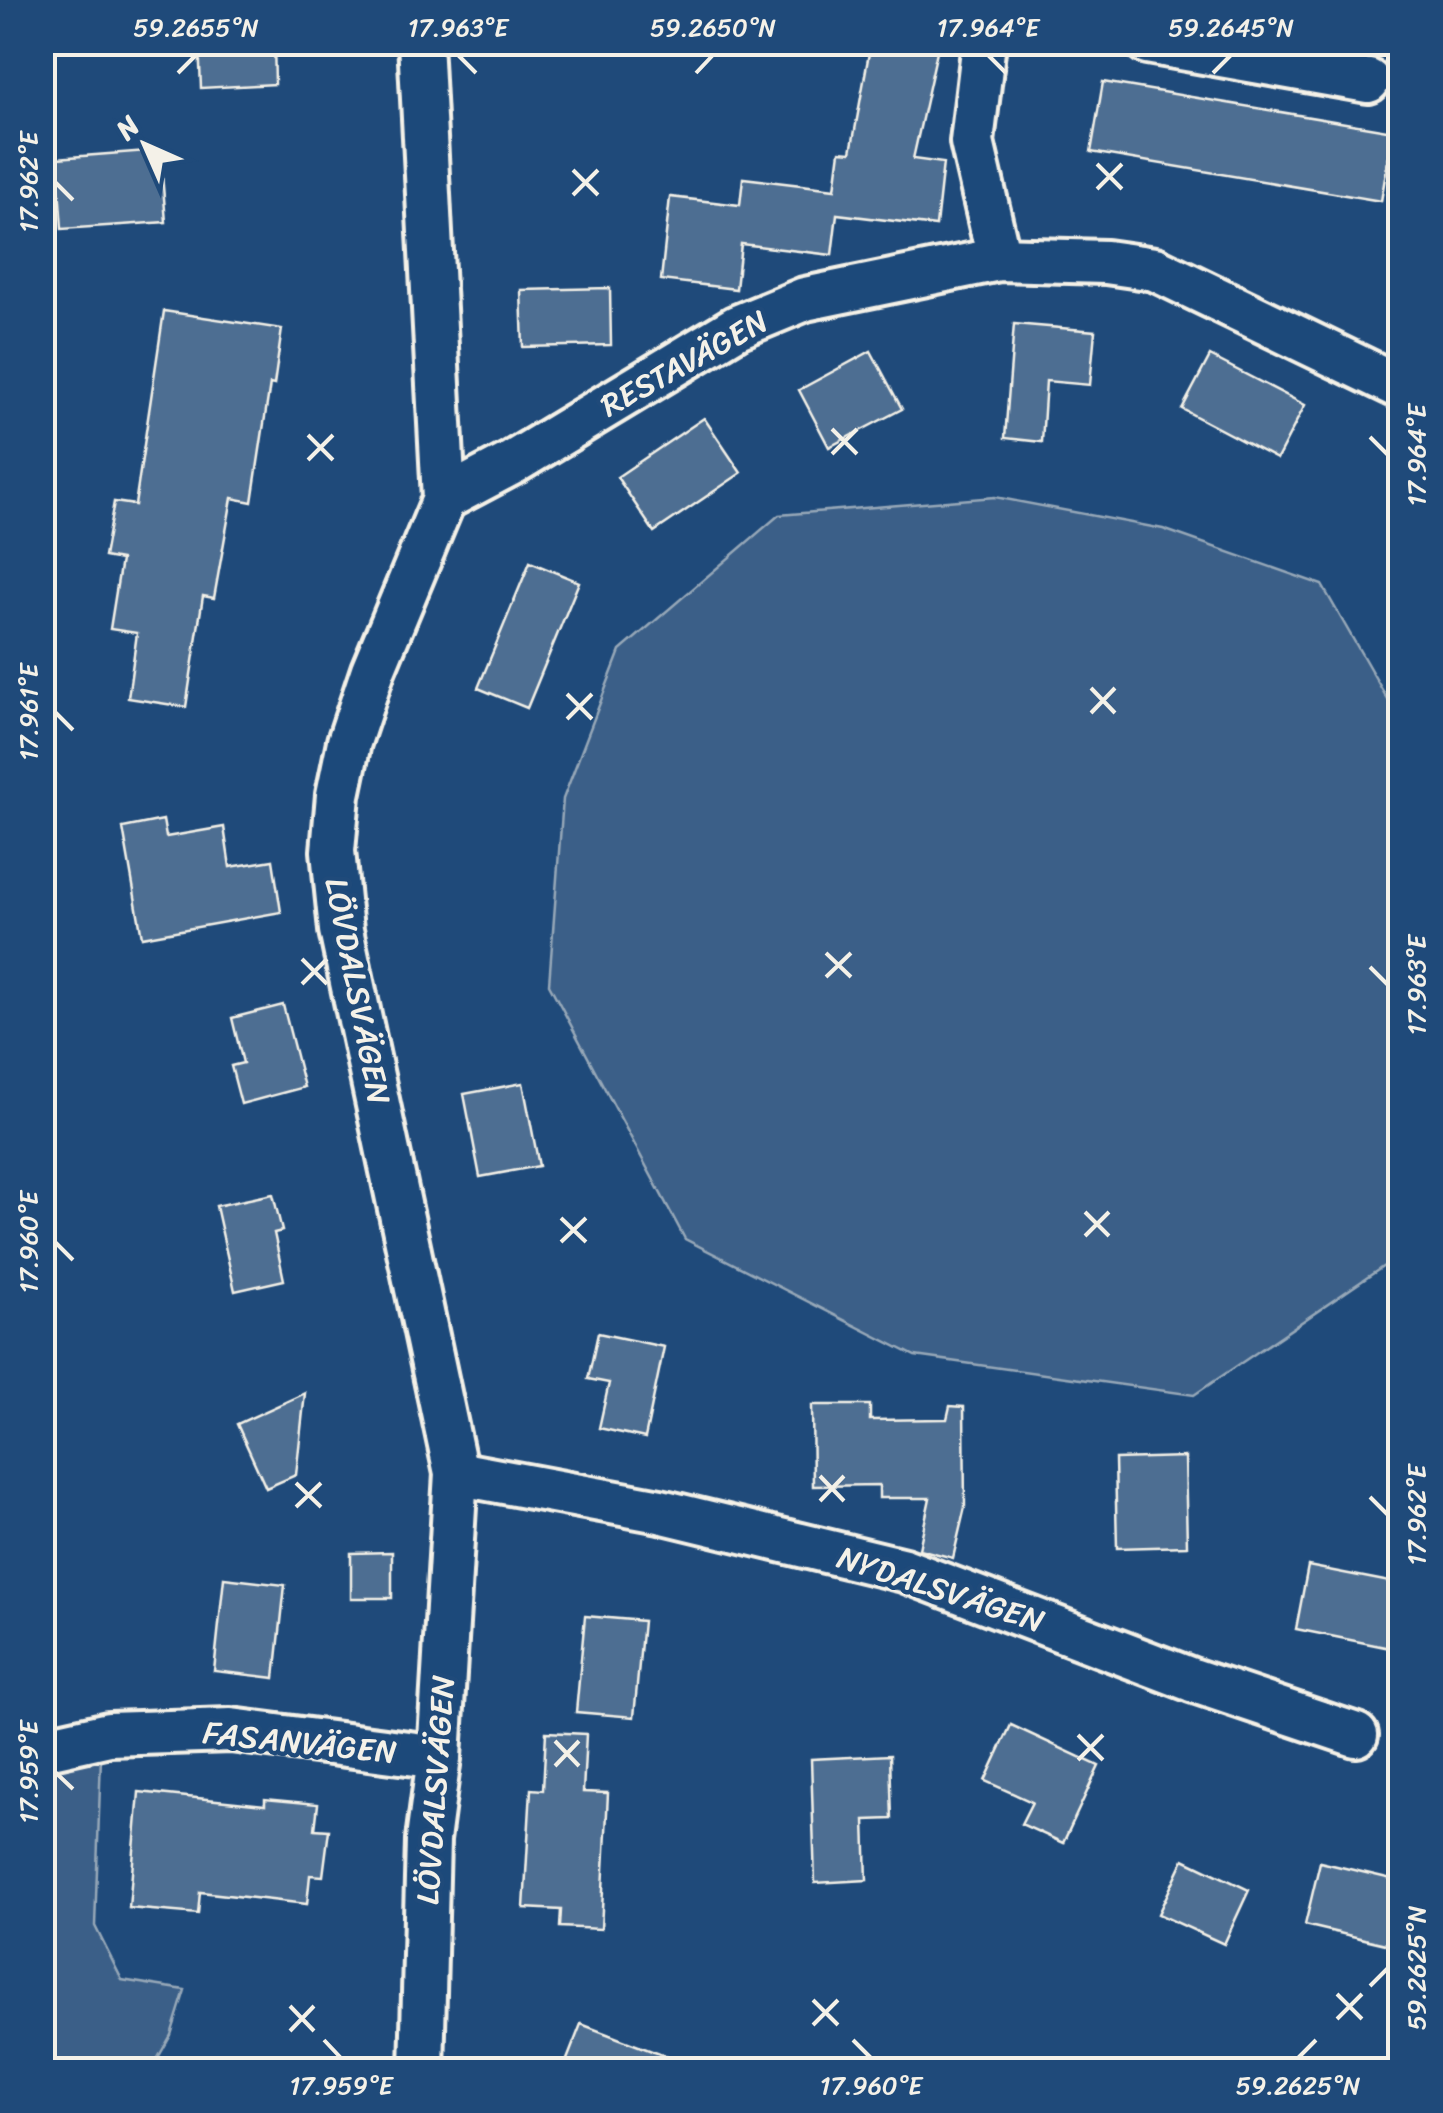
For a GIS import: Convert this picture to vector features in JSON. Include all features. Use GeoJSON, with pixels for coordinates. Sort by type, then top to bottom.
{"type":"FeatureCollection","features":[{"type":"Feature","properties":{"kind":"street","name":"LÖVDALSVÄGEN"},"geometry":{"type":"LineString","coordinates":[[420,42],[444,499],[406,586],[354,726],[338,795],[333,851],[341,930],[456,1474],[439,1757],[428,1840],[422,2070]]}},
{"type":"Feature","properties":{"kind":"street"},"geometry":{"type":"LineString","coordinates":[[984,42],[972,142],[1000,260]]}},
{"type":"Feature","properties":{"kind":"street"},"geometry":{"type":"LineString","coordinates":[[1147,42],[1368,81]]}},
{"type":"Feature","properties":{"kind":"street","name":"RESTAVÄGEN"},"geometry":{"type":"LineString","coordinates":[[444,499],[514,462],[736,327],[805,299],[1000,260],[1106,262],[1154,269],[1400,388]]}},
{"type":"Feature","properties":{"kind":"street","name":"NYDALSVÄGEN"},"geometry":{"type":"LineString","coordinates":[[456,1474],[660,1511],[904,1570],[1192,1680],[1356,1735]]}},
{"type":"Feature","properties":{"kind":"street","name":"FASANVÄGEN"},"geometry":{"type":"LineString","coordinates":[[42,1749],[109,1734],[231,1730],[439,1757]]}},
{"type":"Feature","properties":{"kind":"shaded area"},"geometry":{"type":"Polygon","coordinates":[[[995,497],[1163,529],[1322,585],[1400,721],[1400,1216],[1387,1264],[1194,1395],[915,1356],[685,1239],[549,984],[563,799],[620,651],[779,515],[995,497]]]}},
{"type":"Feature","properties":{"kind":"shaded area"},"geometry":{"type":"Polygon","coordinates":[[[101,1757],[95,1926],[122,1980],[185,1990],[171,2035],[151,2070],[43,2070],[42,1771],[101,1757]]]}},
{"type":"Feature","properties":{"kind":"building"},"geometry":{"type":"Polygon","coordinates":[[[199,42],[274,42],[275,84],[201,88],[199,42]]]}},
{"type":"Feature","properties":{"kind":"building"},"geometry":{"type":"Polygon","coordinates":[[[871,42],[939,42],[913,159],[943,163],[936,226],[837,214],[832,255],[741,244],[736,289],[661,280],[670,197],[740,205],[743,178],[835,189],[840,151],[851,152],[871,42]]]}},
{"type":"Feature","properties":{"kind":"building"},"geometry":{"type":"Polygon","coordinates":[[[1103,82],[1393,131],[1381,201],[1091,152],[1103,82]]]}},
{"type":"Feature","properties":{"kind":"building"},"geometry":{"type":"Polygon","coordinates":[[[160,150],[166,222],[62,229],[57,158],[160,150]]]}},
{"type":"Feature","properties":{"kind":"building"},"geometry":{"type":"Polygon","coordinates":[[[610,288],[611,345],[523,347],[521,290],[610,288]]]}},
{"type":"Feature","properties":{"kind":"building"},"geometry":{"type":"Polygon","coordinates":[[[164,311],[282,329],[252,502],[232,498],[214,598],[203,596],[186,707],[128,698],[137,633],[110,629],[121,560],[104,557],[114,502],[135,505],[164,311]]]}},
{"type":"Feature","properties":{"kind":"building"},"geometry":{"type":"Polygon","coordinates":[[[1014,324],[1095,331],[1090,385],[1046,381],[1042,442],[1005,438],[1014,324]]]}},
{"type":"Feature","properties":{"kind":"building"},"geometry":{"type":"Polygon","coordinates":[[[871,351],[902,409],[829,447],[799,390],[871,351]]]}},
{"type":"Feature","properties":{"kind":"building"},"geometry":{"type":"Polygon","coordinates":[[[1210,356],[1305,405],[1277,459],[1182,409],[1210,356]]]}},
{"type":"Feature","properties":{"kind":"building"},"geometry":{"type":"Polygon","coordinates":[[[704,418],[741,473],[654,532],[617,477],[704,418]]]}},
{"type":"Feature","properties":{"kind":"building"},"geometry":{"type":"Polygon","coordinates":[[[530,562],[579,582],[527,708],[478,688],[530,562]]]}},
{"type":"Feature","properties":{"kind":"building"},"geometry":{"type":"Polygon","coordinates":[[[163,820],[166,837],[224,827],[230,867],[273,860],[281,912],[142,937],[123,828],[163,820]]]}},
{"type":"Feature","properties":{"kind":"building"},"geometry":{"type":"Polygon","coordinates":[[[283,1005],[304,1087],[241,1104],[231,1066],[243,1063],[232,1018],[283,1005]]]}},
{"type":"Feature","properties":{"kind":"building"},"geometry":{"type":"Polygon","coordinates":[[[523,1083],[539,1166],[480,1177],[464,1094],[523,1083]]]}},
{"type":"Feature","properties":{"kind":"building"},"geometry":{"type":"Polygon","coordinates":[[[273,1194],[282,1231],[274,1233],[284,1280],[235,1291],[216,1206],[273,1194]]]}},
{"type":"Feature","properties":{"kind":"building"},"geometry":{"type":"Polygon","coordinates":[[[598,1333],[664,1347],[645,1438],[599,1428],[609,1383],[588,1379],[598,1333]]]}},
{"type":"Feature","properties":{"kind":"building"},"geometry":{"type":"Polygon","coordinates":[[[305,1393],[296,1475],[266,1488],[237,1424],[305,1393]]]}},
{"type":"Feature","properties":{"kind":"building"},"geometry":{"type":"Polygon","coordinates":[[[812,1405],[870,1405],[870,1420],[947,1419],[950,1406],[964,1407],[965,1507],[953,1558],[919,1549],[930,1498],[879,1498],[879,1485],[813,1486],[812,1405]]]}},
{"type":"Feature","properties":{"kind":"building"},"geometry":{"type":"Polygon","coordinates":[[[1185,1457],[1187,1546],[1117,1548],[1115,1459],[1185,1457]]]}},
{"type":"Feature","properties":{"kind":"building"},"geometry":{"type":"Polygon","coordinates":[[[392,1552],[392,1598],[351,1598],[351,1553],[392,1552]]]}},
{"type":"Feature","properties":{"kind":"building"},"geometry":{"type":"Polygon","coordinates":[[[1308,1566],[1400,1584],[1390,1648],[1296,1629],[1308,1566]]]}},
{"type":"Feature","properties":{"kind":"building"},"geometry":{"type":"Polygon","coordinates":[[[224,1578],[285,1585],[275,1678],[214,1671],[224,1578]]]}},
{"type":"Feature","properties":{"kind":"building"},"geometry":{"type":"Polygon","coordinates":[[[585,1616],[643,1621],[634,1717],[576,1712],[585,1616]]]}},
{"type":"Feature","properties":{"kind":"building"},"geometry":{"type":"Polygon","coordinates":[[[1011,1725],[1099,1766],[1063,1843],[1021,1824],[1032,1802],[985,1781],[1011,1725]]]}},
{"type":"Feature","properties":{"kind":"building"},"geometry":{"type":"Polygon","coordinates":[[[546,1732],[586,1734],[583,1792],[608,1793],[601,1929],[560,1927],[561,1910],[524,1908],[531,1789],[543,1790],[546,1732]]]}},
{"type":"Feature","properties":{"kind":"building"},"geometry":{"type":"Polygon","coordinates":[[[890,1755],[892,1819],[865,1820],[867,1880],[815,1883],[811,1759],[890,1755]]]}},
{"type":"Feature","properties":{"kind":"building"},"geometry":{"type":"Polygon","coordinates":[[[139,1792],[265,1805],[265,1799],[318,1804],[315,1829],[329,1830],[323,1876],[310,1875],[307,1904],[200,1892],[198,1914],[129,1908],[139,1792]]]}},
{"type":"Feature","properties":{"kind":"building"},"geometry":{"type":"Polygon","coordinates":[[[1184,1859],[1249,1890],[1224,1944],[1158,1914],[1184,1859]]]}},
{"type":"Feature","properties":{"kind":"building"},"geometry":{"type":"Polygon","coordinates":[[[1320,1862],[1400,1881],[1400,1919],[1394,1946],[1305,1925],[1320,1862]]]}},
{"type":"Feature","properties":{"kind":"building"},"geometry":{"type":"Polygon","coordinates":[[[581,2024],[694,2067],[693,2070],[563,2070],[581,2024]]]}}]}
